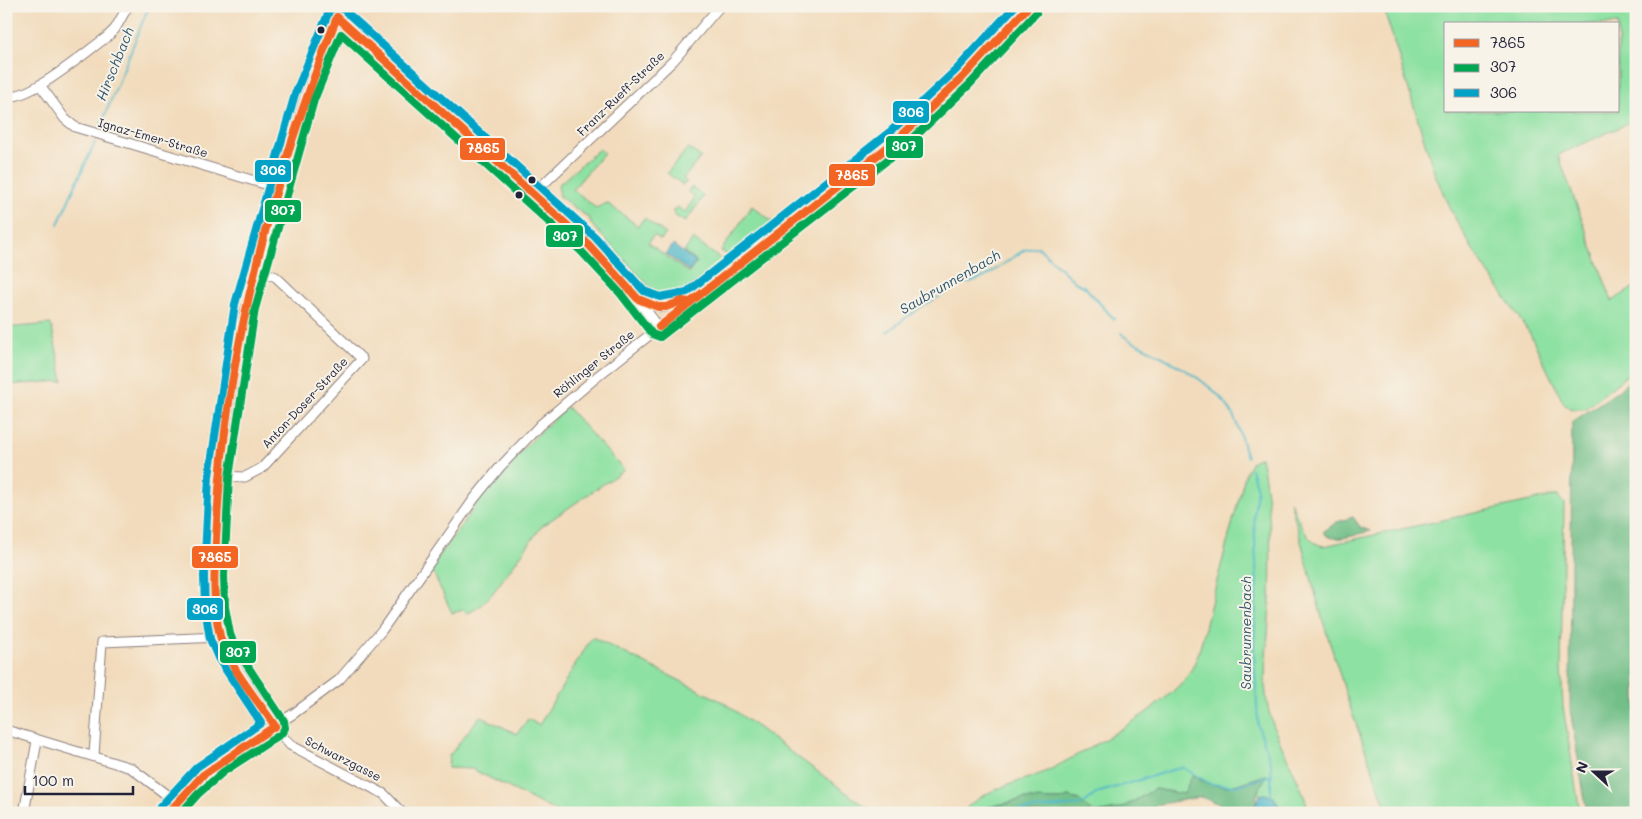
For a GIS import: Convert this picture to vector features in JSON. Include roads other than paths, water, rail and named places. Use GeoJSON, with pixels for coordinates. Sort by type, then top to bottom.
{"type":"FeatureCollection","features":[{"type":"Feature","properties":{"kind":"street"},"geometry":{"type":"LineString","coordinates":[[6,97],[17,98],[40,85],[115,29],[128,6]]}},
{"type":"Feature","properties":{"kind":"street"},"geometry":{"type":"LineString","coordinates":[[325,6],[588,244],[638,299],[659,327]]}},
{"type":"Feature","properties":{"kind":"street","name":"Schwarzgasse"},"geometry":{"type":"LineString","coordinates":[[342,6],[305,97],[278,188],[240,330],[219,476],[214,576],[215,608],[220,637],[226,652],[290,746],[384,794],[402,813]]}},
{"type":"Feature","properties":{"kind":"street","name":"Franz-Rueff-Straße"},"geometry":{"type":"LineString","coordinates":[[534,194],[674,61],[720,6]]}},
{"type":"Feature","properties":{"kind":"street","name":"Röhlinger Straße"},"geometry":{"type":"LineString","coordinates":[[168,813],[176,802],[208,771],[330,689],[362,656],[382,630],[474,499],[519,447],[572,397],[866,164],[916,122],[963,77],[1029,6]]}},
{"type":"Feature","properties":{"kind":"street","name":"Ignaz-Emer-Straße"},"geometry":{"type":"LineString","coordinates":[[40,85],[65,119],[75,127],[278,188]]}},
{"type":"Feature","properties":{"kind":"street","name":"Anton-Doser-Straße"},"geometry":{"type":"LineString","coordinates":[[219,476],[246,477],[262,468],[362,358],[276,277],[256,269]]}},
{"type":"Feature","properties":{"kind":"street"},"geometry":{"type":"LineString","coordinates":[[638,299],[658,307],[666,307],[682,301],[690,302]]}},
{"type":"Feature","properties":{"kind":"street"},"geometry":{"type":"LineString","coordinates":[[94,755],[102,642],[220,637]]}},
{"type":"Feature","properties":{"kind":"street"},"geometry":{"type":"LineString","coordinates":[[6,730],[37,741],[94,755],[131,768],[176,802]]}},
{"type":"Feature","properties":{"kind":"street"},"geometry":{"type":"LineString","coordinates":[[24,813],[37,741]]}},
{"type":"Feature","properties":{"kind":"water"},"geometry":{"type":"Polygon","coordinates":[[[673,245],[696,262],[689,271],[666,254],[673,245]]]}},
{"type":"Feature","properties":{"kind":"water"},"geometry":{"type":"Polygon","coordinates":[[[1265,794],[1274,797],[1283,813],[1255,813],[1254,808],[1260,795],[1265,794]]]}},
{"type":"Feature","properties":{"kind":"waterway","name":"Hirschbach"},"geometry":{"type":"LineString","coordinates":[[99,130],[149,6]]}},
{"type":"Feature","properties":{"kind":"waterway","name":"Hirschbach"},"geometry":{"type":"LineString","coordinates":[[58,224],[95,142]]}},
{"type":"Feature","properties":{"kind":"waterway","name":"Saubrunnenbach"},"geometry":{"type":"LineString","coordinates":[[887,332],[919,308],[960,285],[985,277],[1024,250],[1038,247],[1075,282],[1085,287],[1114,319]]}},
{"type":"Feature","properties":{"kind":"waterway","name":"Saubrunnenbach"},"geometry":{"type":"LineString","coordinates":[[1121,333],[1130,341],[1147,348],[1184,369],[1216,393],[1232,413],[1247,457]]}},
{"type":"Feature","properties":{"kind":"waterway","name":"Saubrunnenbach"},"geometry":{"type":"LineString","coordinates":[[1251,469],[1257,489],[1254,516],[1257,587],[1254,647],[1258,725],[1271,763],[1271,796]]}},
{"type":"Feature","properties":{"kind":"waterway"},"geometry":{"type":"LineString","coordinates":[[988,813],[1082,805],[1097,793],[1182,767],[1210,784],[1237,786],[1273,775]]}}]}
